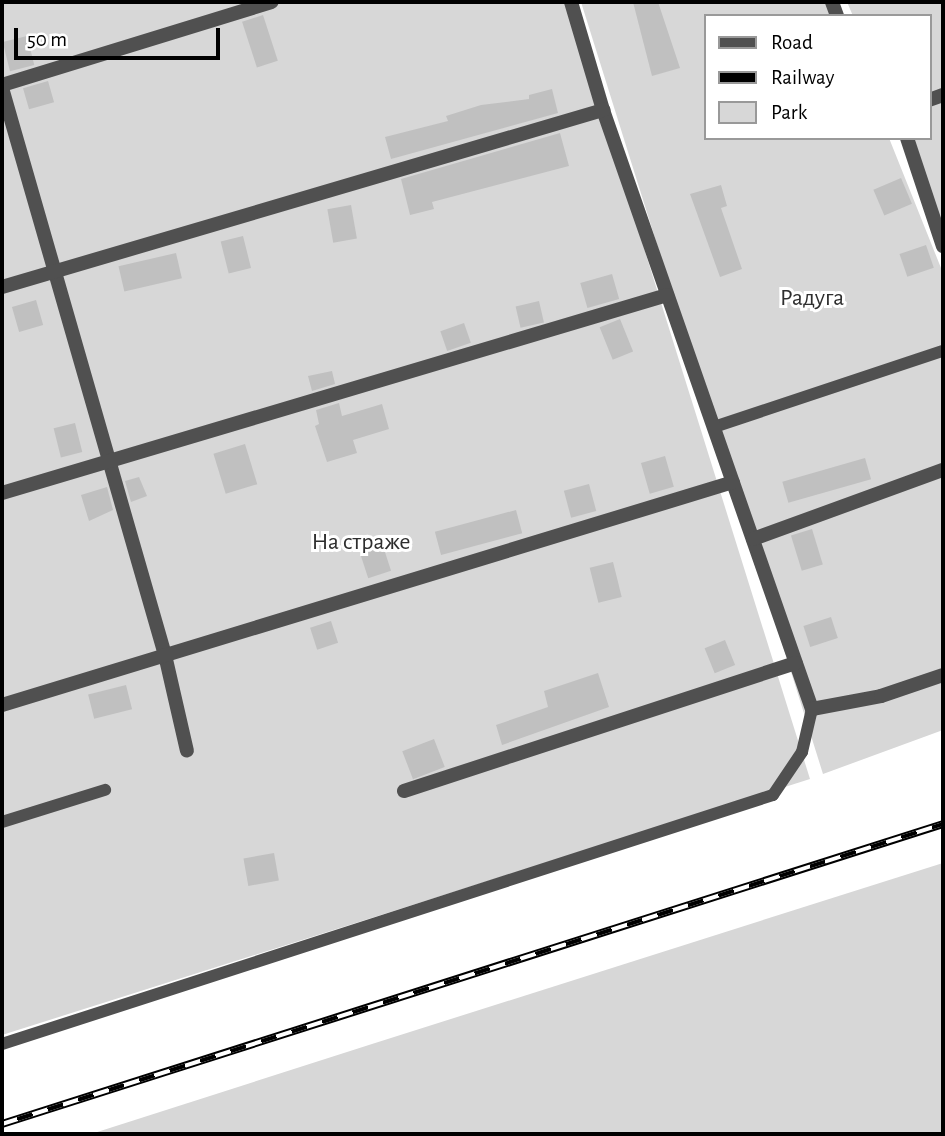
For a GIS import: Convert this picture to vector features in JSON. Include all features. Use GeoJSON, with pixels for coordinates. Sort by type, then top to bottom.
{"type":"FeatureCollection","features":[{"type":"Feature","properties":{"kind":"street"},"geometry":{"type":"LineString","coordinates":[[187,751],[165,655],[2,87],[272,2]]}},
{"type":"Feature","properties":{"kind":"street"},"geometry":{"type":"LineString","coordinates":[[571,2],[603,110],[812,709],[881,696],[943,675]]}},
{"type":"Feature","properties":{"kind":"street"},"geometry":{"type":"LineString","coordinates":[[2,287],[603,110]]}},
{"type":"Feature","properties":{"kind":"street"},"geometry":{"type":"LineString","coordinates":[[908,140],[943,246]]}},
{"type":"Feature","properties":{"kind":"street"},"geometry":{"type":"LineString","coordinates":[[2,493],[667,295]]}},
{"type":"Feature","properties":{"kind":"street"},"geometry":{"type":"LineString","coordinates":[[753,538],[943,470]]}},
{"type":"Feature","properties":{"kind":"street"},"geometry":{"type":"LineString","coordinates":[[2,705],[733,482]]}},
{"type":"Feature","properties":{"kind":"street"},"geometry":{"type":"LineString","coordinates":[[404,791],[796,663]]}},
{"type":"Feature","properties":{"kind":"lane"},"geometry":{"type":"LineString","coordinates":[[714,427],[943,351]]}},
{"type":"Feature","properties":{"kind":"lane"},"geometry":{"type":"LineString","coordinates":[[2,1044],[773,795],[802,752],[812,709]]}},
{"type":"Feature","properties":{"kind":"lane"},"geometry":{"type":"LineString","coordinates":[[2,822],[106,790]]}},
{"type":"Feature","properties":{"kind":"green space","name":"На страже"},"geometry":{"type":"Polygon","coordinates":[[[2,2],[567,2],[810,779],[2,1035],[2,2]]]}},
{"type":"Feature","properties":{"kind":"green space","name":"Радуга"},"geometry":{"type":"Polygon","coordinates":[[[581,2],[833,2],[838,14],[704,14],[704,140],[890,140],[943,273],[943,730],[823,774],[581,2]]]}},
{"type":"Feature","properties":{"kind":"green space"},"geometry":{"type":"Polygon","coordinates":[[[847,2],[943,2],[943,244],[902,140],[931,140],[931,14],[852,14],[847,2]]]}},
{"type":"Feature","properties":{"kind":"green space"},"geometry":{"type":"Polygon","coordinates":[[[943,863],[943,1134],[91,1134],[372,1044],[943,863]]]}},
{"type":"Feature","properties":{"kind":"building"},"geometry":{"type":"Polygon","coordinates":[[[633,2],[658,2],[680,68],[652,76],[633,2]]]}},
{"type":"Feature","properties":{"kind":"building"},"geometry":{"type":"Polygon","coordinates":[[[263,15],[278,61],[257,67],[242,22],[263,15]]]}},
{"type":"Feature","properties":{"kind":"building"},"geometry":{"type":"Polygon","coordinates":[[[27,36],[34,65],[10,71],[3,42],[27,36]]]}},
{"type":"Feature","properties":{"kind":"building"},"geometry":{"type":"Polygon","coordinates":[[[48,81],[54,102],[29,109],[23,88],[48,81]]]}},
{"type":"Feature","properties":{"kind":"building"},"geometry":{"type":"Polygon","coordinates":[[[552,89],[558,113],[391,159],[385,137],[448,121],[446,116],[481,105],[529,99],[529,95],[552,89]]]}},
{"type":"Feature","properties":{"kind":"building"},"geometry":{"type":"Polygon","coordinates":[[[560,133],[569,166],[432,202],[434,209],[410,215],[401,179],[560,133]]]}},
{"type":"Feature","properties":{"kind":"building"},"geometry":{"type":"Polygon","coordinates":[[[901,178],[912,204],[884,215],[873,190],[901,178]]]}},
{"type":"Feature","properties":{"kind":"building"},"geometry":{"type":"Polygon","coordinates":[[[721,185],[727,206],[721,208],[742,269],[720,277],[690,194],[721,185]]]}},
{"type":"Feature","properties":{"kind":"building"},"geometry":{"type":"Polygon","coordinates":[[[351,205],[357,238],[333,243],[327,209],[351,205]]]}},
{"type":"Feature","properties":{"kind":"building"},"geometry":{"type":"Polygon","coordinates":[[[243,236],[251,268],[229,274],[221,242],[243,236]]]}},
{"type":"Feature","properties":{"kind":"building"},"geometry":{"type":"Polygon","coordinates":[[[926,245],[934,268],[907,277],[900,254],[926,245]]]}},
{"type":"Feature","properties":{"kind":"building"},"geometry":{"type":"Polygon","coordinates":[[[176,253],[182,278],[124,292],[119,266],[176,253]]]}},
{"type":"Feature","properties":{"kind":"building"},"geometry":{"type":"Polygon","coordinates":[[[612,274],[619,299],[587,308],[580,283],[612,274]]]}},
{"type":"Feature","properties":{"kind":"building"},"geometry":{"type":"Polygon","coordinates":[[[36,300],[43,325],[19,332],[12,307],[36,300]]]}},
{"type":"Feature","properties":{"kind":"building"},"geometry":{"type":"Polygon","coordinates":[[[539,301],[544,322],[521,328],[516,306],[539,301]]]}},
{"type":"Feature","properties":{"kind":"building"},"geometry":{"type":"Polygon","coordinates":[[[620,319],[633,351],[613,360],[600,327],[620,319]]]}},
{"type":"Feature","properties":{"kind":"building"},"geometry":{"type":"Polygon","coordinates":[[[464,323],[471,343],[447,351],[440,331],[464,323]]]}},
{"type":"Feature","properties":{"kind":"building"},"geometry":{"type":"Polygon","coordinates":[[[332,371],[335,384],[312,391],[308,376],[332,371]]]}},
{"type":"Feature","properties":{"kind":"building"},"geometry":{"type":"Polygon","coordinates":[[[339,403],[342,416],[382,404],[389,429],[353,440],[357,453],[327,462],[315,426],[319,424],[316,410],[339,403]]]}},
{"type":"Feature","properties":{"kind":"building"},"geometry":{"type":"Polygon","coordinates":[[[75,423],[82,452],[61,457],[54,428],[75,423]]]}},
{"type":"Feature","properties":{"kind":"building"},"geometry":{"type":"Polygon","coordinates":[[[245,444],[257,484],[226,494],[213,454],[245,444]]]}},
{"type":"Feature","properties":{"kind":"building"},"geometry":{"type":"Polygon","coordinates":[[[665,456],[674,487],[650,494],[641,463],[665,456]]]}},
{"type":"Feature","properties":{"kind":"building"},"geometry":{"type":"Polygon","coordinates":[[[865,458],[871,479],[788,503],[782,482],[865,458]]]}},
{"type":"Feature","properties":{"kind":"building"},"geometry":{"type":"Polygon","coordinates":[[[139,477],[147,496],[131,502],[125,481],[139,477]]]}},
{"type":"Feature","properties":{"kind":"building"},"geometry":{"type":"Polygon","coordinates":[[[589,484],[596,511],[571,518],[564,491],[589,484]]]}},
{"type":"Feature","properties":{"kind":"building"},"geometry":{"type":"Polygon","coordinates":[[[107,487],[113,510],[89,521],[81,495],[107,487]]]}},
{"type":"Feature","properties":{"kind":"building"},"geometry":{"type":"Polygon","coordinates":[[[516,510],[522,533],[441,555],[435,532],[516,510]]]}},
{"type":"Feature","properties":{"kind":"building"},"geometry":{"type":"Polygon","coordinates":[[[812,529],[823,564],[802,571],[791,535],[812,529]]]}},
{"type":"Feature","properties":{"kind":"building"},"geometry":{"type":"Polygon","coordinates":[[[383,546],[391,571],[368,578],[360,553],[383,546]]]}},
{"type":"Feature","properties":{"kind":"building"},"geometry":{"type":"Polygon","coordinates":[[[613,562],[622,597],[598,603],[590,568],[613,562]]]}},
{"type":"Feature","properties":{"kind":"building"},"geometry":{"type":"Polygon","coordinates":[[[831,617],[838,638],[810,647],[803,626],[831,617]]]}},
{"type":"Feature","properties":{"kind":"building"},"geometry":{"type":"Polygon","coordinates":[[[331,621],[338,643],[317,650],[310,628],[331,621]]]}},
{"type":"Feature","properties":{"kind":"building"},"geometry":{"type":"Polygon","coordinates":[[[725,640],[735,665],[715,673],[705,648],[725,640]]]}},
{"type":"Feature","properties":{"kind":"building"},"geometry":{"type":"Polygon","coordinates":[[[598,673],[609,707],[502,745],[496,725],[548,707],[544,691],[598,673]]]}},
{"type":"Feature","properties":{"kind":"building"},"geometry":{"type":"Polygon","coordinates":[[[126,685],[132,709],[94,719],[88,694],[126,685]]]}},
{"type":"Feature","properties":{"kind":"building"},"geometry":{"type":"Polygon","coordinates":[[[434,739],[445,767],[413,779],[402,751],[434,739]]]}},
{"type":"Feature","properties":{"kind":"building"},"geometry":{"type":"Polygon","coordinates":[[[274,853],[279,881],[248,886],[243,858],[274,853]]]}},
{"type":"Feature","properties":{"kind":"railway"},"geometry":{"type":"LineString","coordinates":[[2,1124],[943,824]]}}]}
